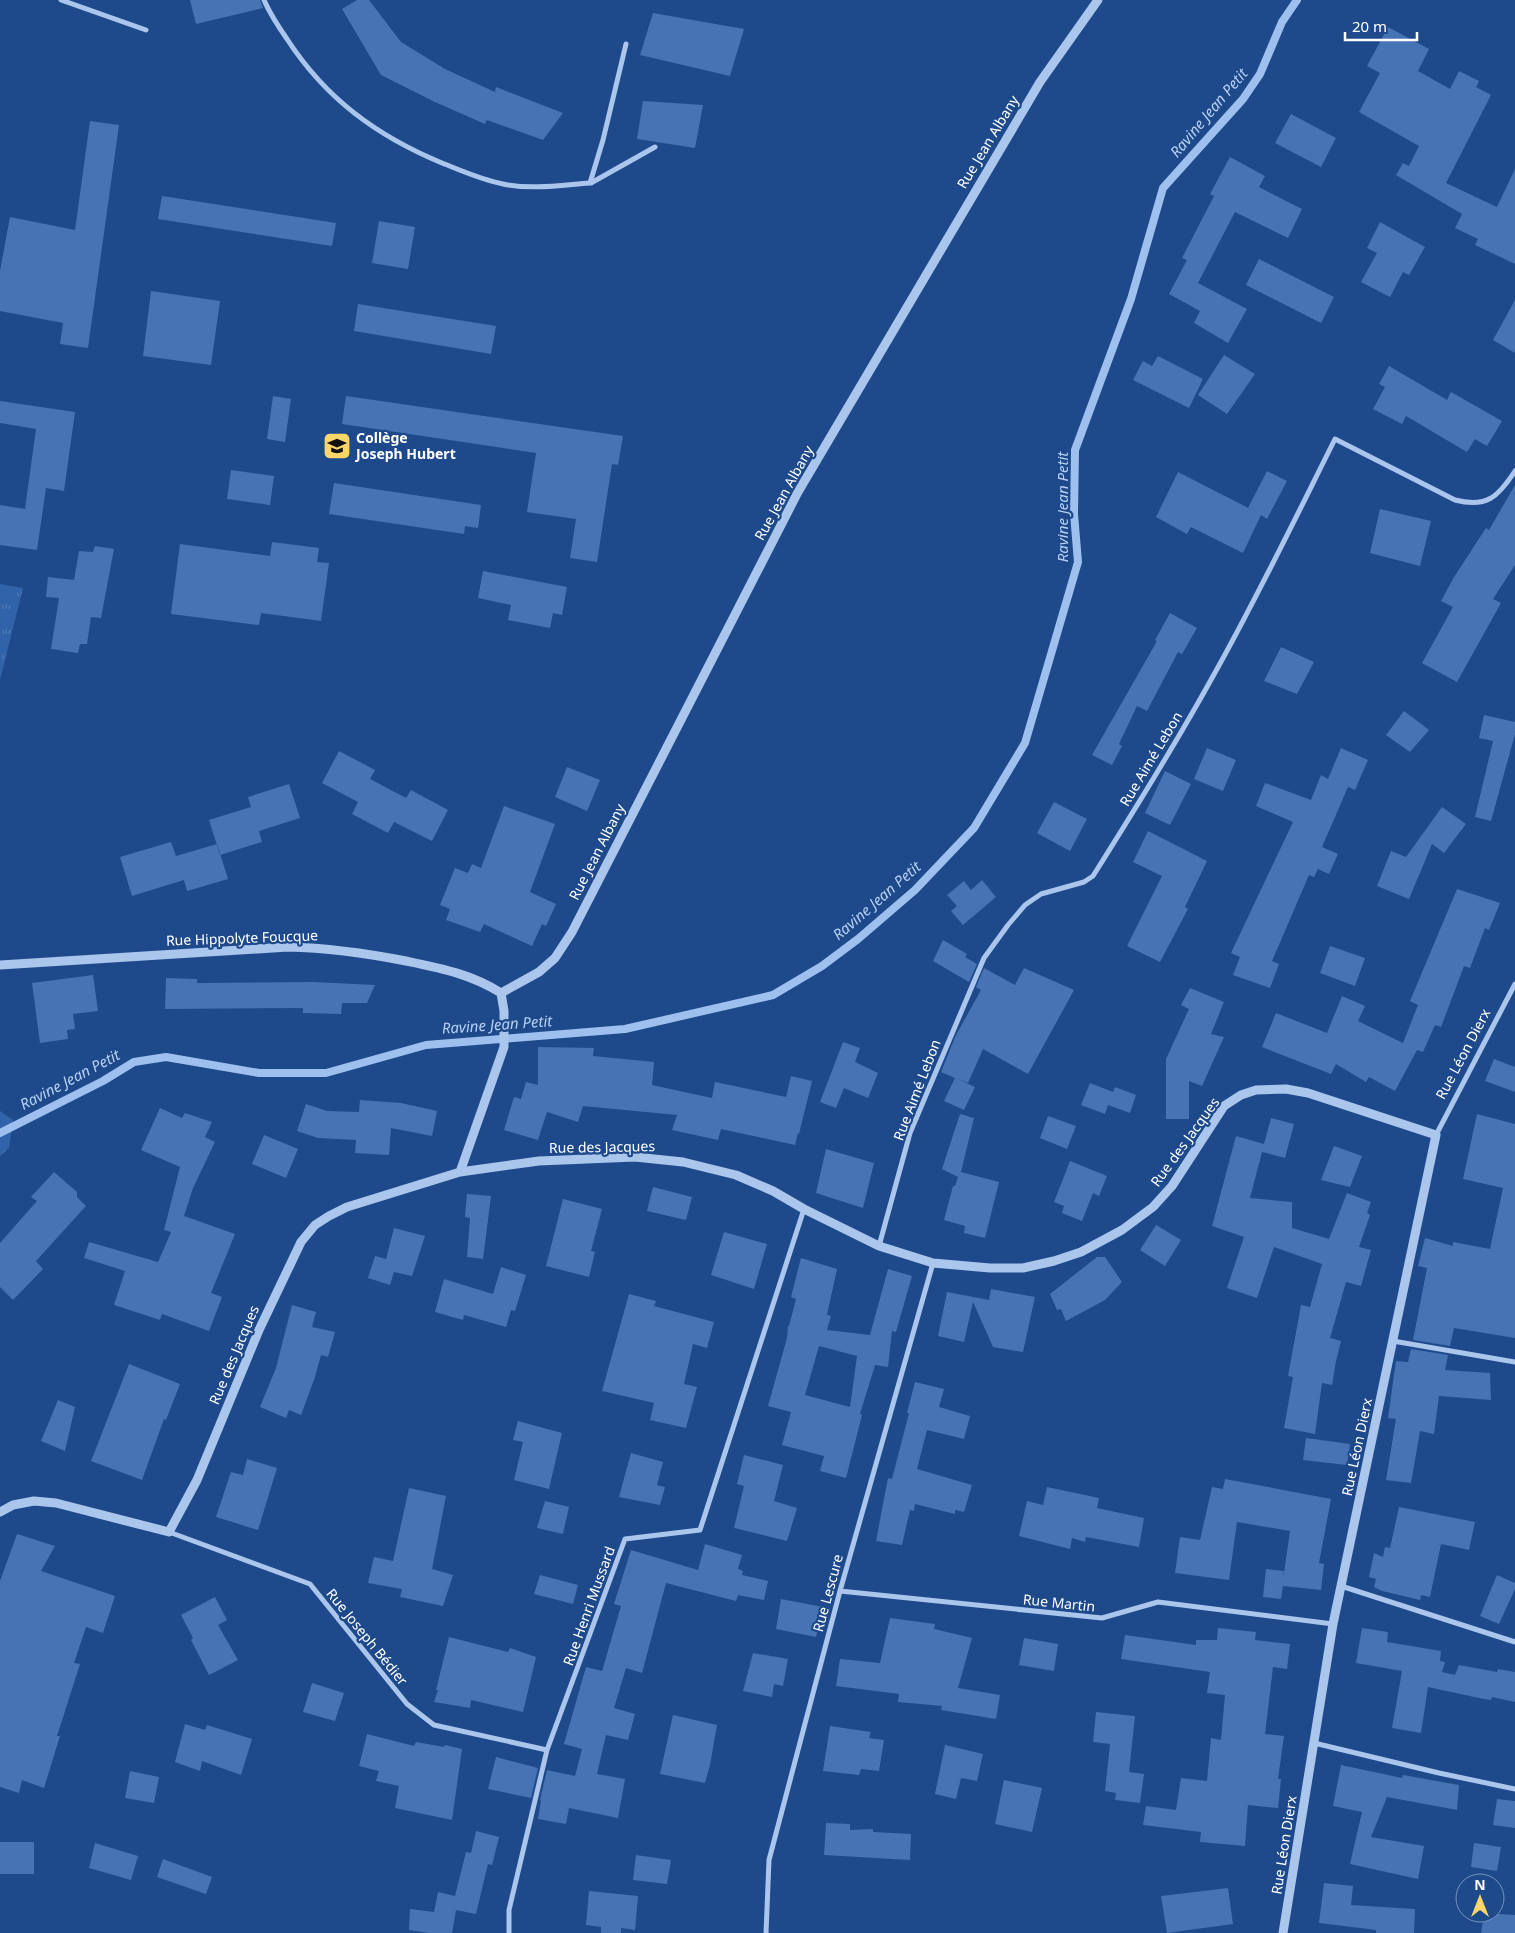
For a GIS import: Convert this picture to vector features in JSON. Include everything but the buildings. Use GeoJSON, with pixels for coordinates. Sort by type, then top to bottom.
{"type":"FeatureCollection","features":[{"type":"Feature","properties":{"kind":"street"},"geometry":{"type":"LineString","coordinates":[[61,0],[146,30]]}},
{"type":"Feature","properties":{"kind":"street"},"geometry":{"type":"LineString","coordinates":[[264,0],[269,13],[302,62],[356,116],[388,138],[467,174],[504,184],[536,186],[590,183],[655,147]]}},
{"type":"Feature","properties":{"kind":"street","name":"Rue Jean Albany"},"geometry":{"type":"LineString","coordinates":[[500,993],[539,972],[556,958],[572,932],[798,492],[1040,82],[1098,0]]}},
{"type":"Feature","properties":{"kind":"street"},"geometry":{"type":"LineString","coordinates":[[590,183],[603,140],[626,44]]}},
{"type":"Feature","properties":{"kind":"street","name":"Rue Aimé Lebon"},"geometry":{"type":"LineString","coordinates":[[879,1246],[910,1133],[984,958],[1025,905],[1041,894],[1084,882],[1093,876],[1164,761],[1212,678],[1335,439],[1455,500],[1468,503],[1478,503],[1492,499],[1503,490],[1515,471]]}},
{"type":"Feature","properties":{"kind":"street","name":"Rue Hippolyte Foucque"},"geometry":{"type":"LineString","coordinates":[[0,965],[278,948],[328,948],[456,971],[488,985],[500,993]]}},
{"type":"Feature","properties":{"kind":"street","name":"Rue Léon Dierx"},"geometry":{"type":"LineString","coordinates":[[1283,1933],[1341,1586],[1436,1135],[1515,984]]}},
{"type":"Feature","properties":{"kind":"street"},"geometry":{"type":"LineString","coordinates":[[460,1172],[504,1047],[504,1011],[500,993]]}},
{"type":"Feature","properties":{"kind":"street","name":"Rue des Jacques"},"geometry":{"type":"LineString","coordinates":[[170,1532],[197,1480],[259,1330],[285,1274],[307,1234],[315,1225],[347,1207],[460,1172],[539,1161],[635,1157],[683,1162],[736,1175],[773,1191],[804,1210],[879,1246],[933,1263],[990,1268],[1023,1268],[1081,1252],[1122,1230],[1153,1208],[1172,1186],[1224,1106],[1240,1095],[1256,1090],[1286,1089],[1308,1093],[1436,1135]]}},
{"type":"Feature","properties":{"kind":"street","name":"Rue Henri Mussard"},"geometry":{"type":"LineString","coordinates":[[509,1933],[509,1910],[547,1750],[625,1539],[700,1530],[804,1210]]}},
{"type":"Feature","properties":{"kind":"street","name":"Rue Lescure"},"geometry":{"type":"LineString","coordinates":[[766,1933],[769,1860],[840,1591],[933,1263]]}},
{"type":"Feature","properties":{"kind":"street"},"geometry":{"type":"LineString","coordinates":[[1393,1341],[1515,1362]]}},
{"type":"Feature","properties":{"kind":"street"},"geometry":{"type":"LineString","coordinates":[[0,1512],[13,1505],[34,1501],[56,1503],[170,1532]]}},
{"type":"Feature","properties":{"kind":"street","name":"Rue Joseph Bédier"},"geometry":{"type":"LineString","coordinates":[[170,1532],[310,1584],[407,1704],[434,1725],[547,1750]]}},
{"type":"Feature","properties":{"kind":"street"},"geometry":{"type":"LineString","coordinates":[[1341,1586],[1515,1642]]}},
{"type":"Feature","properties":{"kind":"street","name":"Rue Martin"},"geometry":{"type":"LineString","coordinates":[[840,1591],[1102,1618],[1158,1602],[1334,1624]]}},
{"type":"Feature","properties":{"kind":"street"},"geometry":{"type":"LineString","coordinates":[[1314,1743],[1515,1790]]}},
{"type":"Feature","properties":{"kind":"green space"},"geometry":{"type":"Polygon","coordinates":[[[0,584],[23,588],[0,680],[0,584]]]}},
{"type":"Feature","properties":{"kind":"green space"},"geometry":{"type":"Polygon","coordinates":[[[0,1111],[13,1120],[9,1148],[0,1156],[0,1111]]]}},
{"type":"Feature","properties":{"kind":"waterway","name":"Ravine Jean Petit"},"geometry":{"type":"LineString","coordinates":[[0,1133],[103,1081],[134,1062],[166,1057],[259,1073],[326,1073],[426,1045],[625,1029],[773,995],[822,966],[858,939],[915,890],[974,828],[1025,743],[1078,562],[1074,514],[1075,450],[1131,299],[1163,188],[1243,99],[1260,74],[1282,22],[1297,0]]}},
{"type":"Feature","properties":{"kind":"place","name":"Collège Joseph Hubert"},"geometry":{"type":"Point","coordinates":[337,446]}}]}
